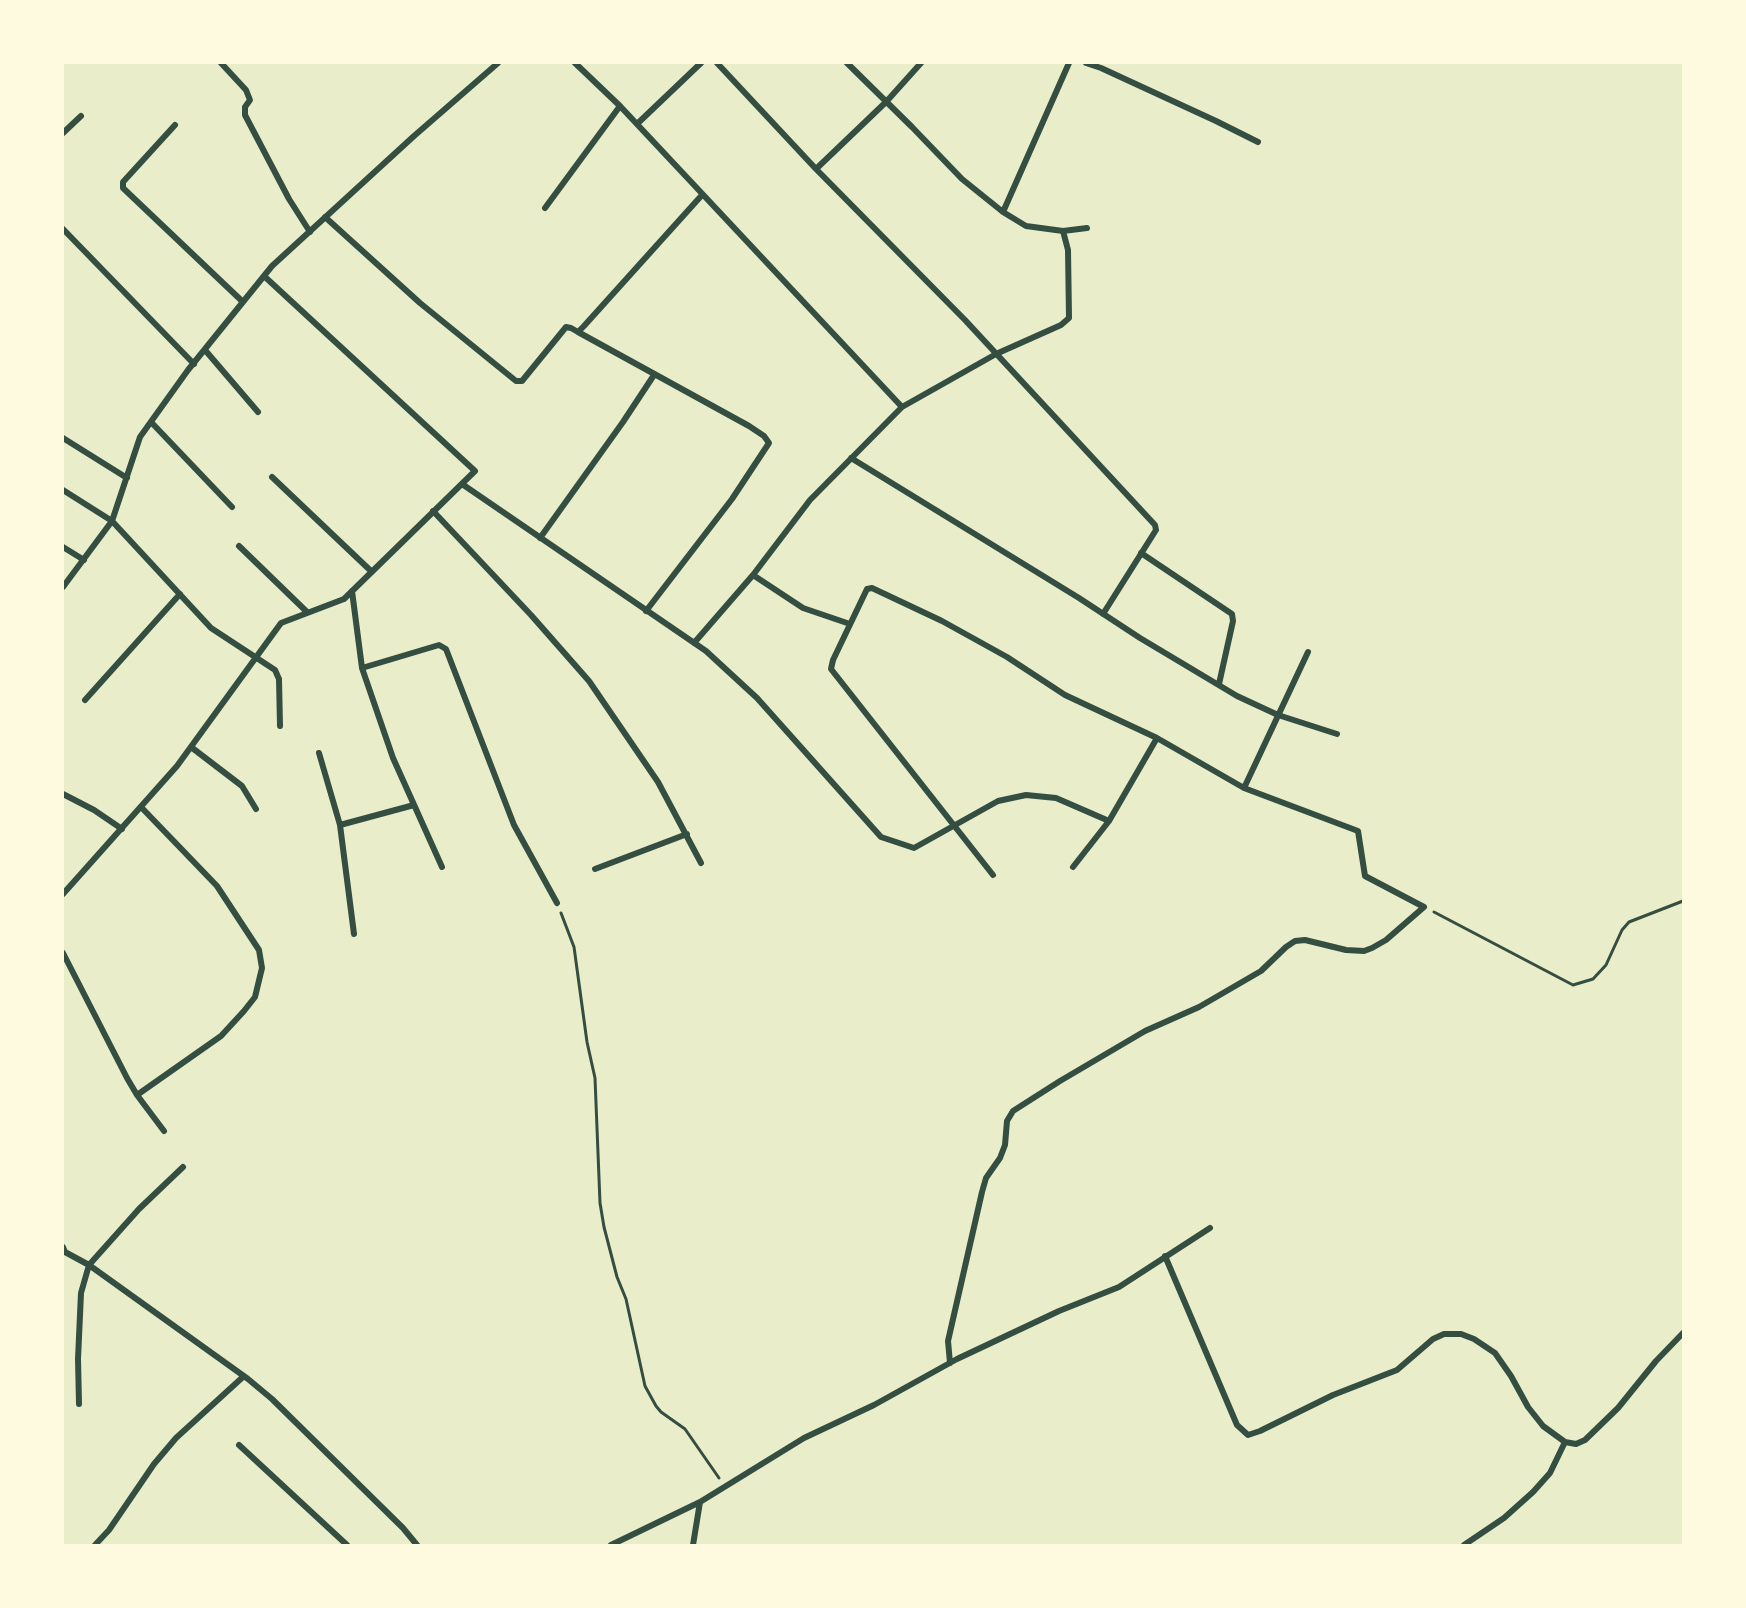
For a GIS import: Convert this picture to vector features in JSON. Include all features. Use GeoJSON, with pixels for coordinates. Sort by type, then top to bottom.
{"type":"FeatureCollection","features":[{"type":"Feature","properties":{"kind":"street"},"geometry":{"type":"LineString","coordinates":[[221,63],[246,90],[250,100],[245,107],[245,115],[289,199],[310,232]]}},
{"type":"Feature","properties":{"kind":"street"},"geometry":{"type":"LineString","coordinates":[[63,587],[112,521],[140,437],[194,364],[272,266],[414,136],[498,63]]}},
{"type":"Feature","properties":{"kind":"street"},"geometry":{"type":"LineString","coordinates":[[575,63],[620,106],[902,407]]}},
{"type":"Feature","properties":{"kind":"street"},"geometry":{"type":"LineString","coordinates":[[637,124],[701,63]]}},
{"type":"Feature","properties":{"kind":"street"},"geometry":{"type":"LineString","coordinates":[[717,63],[816,169],[996,354],[1155,525],[1156,531],[1103,614]]}},
{"type":"Feature","properties":{"kind":"street"},"geometry":{"type":"LineString","coordinates":[[847,63],[962,179],[1003,212],[1026,226],[1063,231],[1087,228]]}},
{"type":"Feature","properties":{"kind":"street"},"geometry":{"type":"LineString","coordinates":[[816,169],[886,102],[921,63]]}},
{"type":"Feature","properties":{"kind":"street"},"geometry":{"type":"LineString","coordinates":[[1003,212],[1069,63]]}},
{"type":"Feature","properties":{"kind":"street"},"geometry":{"type":"LineString","coordinates":[[1086,63],[1195,111],[1258,142]]}},
{"type":"Feature","properties":{"kind":"street"},"geometry":{"type":"LineString","coordinates":[[545,208],[620,106]]}},
{"type":"Feature","properties":{"kind":"street"},"geometry":{"type":"LineString","coordinates":[[63,134],[81,116]]}},
{"type":"Feature","properties":{"kind":"street"},"geometry":{"type":"LineString","coordinates":[[175,125],[123,182],[123,188],[243,302]]}},
{"type":"Feature","properties":{"kind":"street"},"geometry":{"type":"LineString","coordinates":[[578,332],[702,195]]}},
{"type":"Feature","properties":{"kind":"street"},"geometry":{"type":"LineString","coordinates":[[325,218],[420,303],[516,381],[522,381],[566,327],[571,328],[750,426],[764,436],[769,443],[732,499],[646,611]]}},
{"type":"Feature","properties":{"kind":"street"},"geometry":{"type":"LineString","coordinates":[[63,229],[194,364]]}},
{"type":"Feature","properties":{"kind":"street"},"geometry":{"type":"LineString","coordinates":[[694,643],[753,574],[810,500],[902,407],[996,354],[1062,325],[1069,318],[1068,250],[1063,231]]}},
{"type":"Feature","properties":{"kind":"street"},"geometry":{"type":"LineString","coordinates":[[63,894],[177,766],[281,623],[344,599],[475,471],[264,276]]}},
{"type":"Feature","properties":{"kind":"street"},"geometry":{"type":"LineString","coordinates":[[205,350],[258,412]]}},
{"type":"Feature","properties":{"kind":"street"},"geometry":{"type":"LineString","coordinates":[[540,538],[654,375]]}},
{"type":"Feature","properties":{"kind":"street"},"geometry":{"type":"LineString","coordinates":[[151,422],[232,507]]}},
{"type":"Feature","properties":{"kind":"street"},"geometry":{"type":"LineString","coordinates":[[63,438],[126,478]]}},
{"type":"Feature","properties":{"kind":"street"},"geometry":{"type":"LineString","coordinates":[[851,458],[1237,696],[1278,715],[1337,734]]}},
{"type":"Feature","properties":{"kind":"street"},"geometry":{"type":"LineString","coordinates":[[272,477],[372,572]]}},
{"type":"Feature","properties":{"kind":"street"},"geometry":{"type":"LineString","coordinates":[[462,484],[706,651],[757,698],[881,837],[914,848],[998,801],[1026,795],[1056,798],[1109,821]]}},
{"type":"Feature","properties":{"kind":"street"},"geometry":{"type":"LineString","coordinates":[[63,490],[112,521],[211,628],[275,670],[279,680],[280,726]]}},
{"type":"Feature","properties":{"kind":"street"},"geometry":{"type":"LineString","coordinates":[[433,511],[531,615],[589,681],[658,782],[701,863]]}},
{"type":"Feature","properties":{"kind":"street"},"geometry":{"type":"LineString","coordinates":[[239,546],[307,612]]}},
{"type":"Feature","properties":{"kind":"street"},"geometry":{"type":"LineString","coordinates":[[63,547],[84,560]]}},
{"type":"Feature","properties":{"kind":"street"},"geometry":{"type":"LineString","coordinates":[[1141,553],[1232,614],[1233,621],[1219,684]]}},
{"type":"Feature","properties":{"kind":"street"},"geometry":{"type":"LineString","coordinates":[[753,574],[803,608],[850,624]]}},
{"type":"Feature","properties":{"kind":"street"},"geometry":{"type":"LineString","coordinates":[[950,1363],[948,1341],[982,1192],[986,1178],[1000,1158],[1005,1145],[1007,1120],[1013,1111],[1145,1031],[1198,1007],[1261,971],[1295,941],[1305,940],[1346,950],[1364,951],[1386,940],[1424,907],[1365,876],[1358,831],[1244,788],[1157,738],[1065,695],[1007,657],[942,621],[872,588],[867,589],[833,660],[831,669],[993,875]]}},
{"type":"Feature","properties":{"kind":"street"},"geometry":{"type":"LineString","coordinates":[[352,591],[362,668],[393,758],[442,867]]}},
{"type":"Feature","properties":{"kind":"street"},"geometry":{"type":"LineString","coordinates":[[85,700],[180,594]]}},
{"type":"Feature","properties":{"kind":"street"},"geometry":{"type":"LineString","coordinates":[[362,668],[439,645],[446,649],[514,825],[557,903]]}},
{"type":"Feature","properties":{"kind":"street"},"geometry":{"type":"LineString","coordinates":[[1244,788],[1308,652]]}},
{"type":"Feature","properties":{"kind":"street"},"geometry":{"type":"LineString","coordinates":[[1073,867],[1109,821],[1157,738]]}},
{"type":"Feature","properties":{"kind":"street"},"geometry":{"type":"LineString","coordinates":[[191,747],[242,786],[255,809]]}},
{"type":"Feature","properties":{"kind":"street"},"geometry":{"type":"LineString","coordinates":[[319,753],[340,825],[354,934]]}},
{"type":"Feature","properties":{"kind":"street"},"geometry":{"type":"LineString","coordinates":[[63,794],[94,810],[122,829]]}},
{"type":"Feature","properties":{"kind":"street"},"geometry":{"type":"LineString","coordinates":[[340,825],[414,805]]}},
{"type":"Feature","properties":{"kind":"street"},"geometry":{"type":"LineString","coordinates":[[137,1095],[221,1036],[255,997],[262,968],[258,950],[217,886],[141,807]]}},
{"type":"Feature","properties":{"kind":"street"},"geometry":{"type":"LineString","coordinates":[[595,869],[687,834]]}},
{"type":"Feature","properties":{"kind":"street"},"geometry":{"type":"LineString","coordinates":[[63,953],[137,1095],[164,1131]]}},
{"type":"Feature","properties":{"kind":"street"},"geometry":{"type":"LineString","coordinates":[[79,1404],[78,1359],[81,1293],[89,1265],[139,1209],[183,1167]]}},
{"type":"Feature","properties":{"kind":"street"},"geometry":{"type":"LineString","coordinates":[[611,1545],[700,1502],[804,1438],[874,1405],[950,1363],[1059,1311],[1119,1287],[1210,1228]]}},
{"type":"Feature","properties":{"kind":"street"},"geometry":{"type":"LineString","coordinates":[[64,1250],[89,1265],[244,1376],[272,1399],[403,1528],[417,1545]]}},
{"type":"Feature","properties":{"kind":"street"},"geometry":{"type":"LineString","coordinates":[[1165,1256],[1237,1425],[1248,1435],[1333,1395],[1397,1370],[1433,1339],[1444,1334],[1461,1334],[1474,1338],[1495,1353],[1528,1407],[1543,1426],[1565,1442],[1576,1444],[1585,1440],[1618,1408],[1656,1361],[1683,1333]]}},
{"type":"Feature","properties":{"kind":"street"},"geometry":{"type":"LineString","coordinates":[[95,1545],[109,1530],[154,1464],[176,1438],[244,1376]]}},
{"type":"Feature","properties":{"kind":"street"},"geometry":{"type":"LineString","coordinates":[[1464,1545],[1504,1518],[1533,1492],[1550,1473],[1565,1442]]}},
{"type":"Feature","properties":{"kind":"street"},"geometry":{"type":"LineString","coordinates":[[239,1445],[347,1545]]}},
{"type":"Feature","properties":{"kind":"street"},"geometry":{"type":"LineString","coordinates":[[693,1545],[700,1502]]}},
{"type":"Feature","properties":{"kind":"path"},"geometry":{"type":"LineString","coordinates":[[1424,907],[1573,985],[1593,980],[1606,965],[1622,930],[1629,922],[1683,901]]}},
{"type":"Feature","properties":{"kind":"path"},"geometry":{"type":"LineString","coordinates":[[557,903],[574,947],[587,1042],[595,1078],[598,1173],[604,1227],[626,1299],[645,1386],[661,1412],[685,1428],[725,1486]]}}]}
